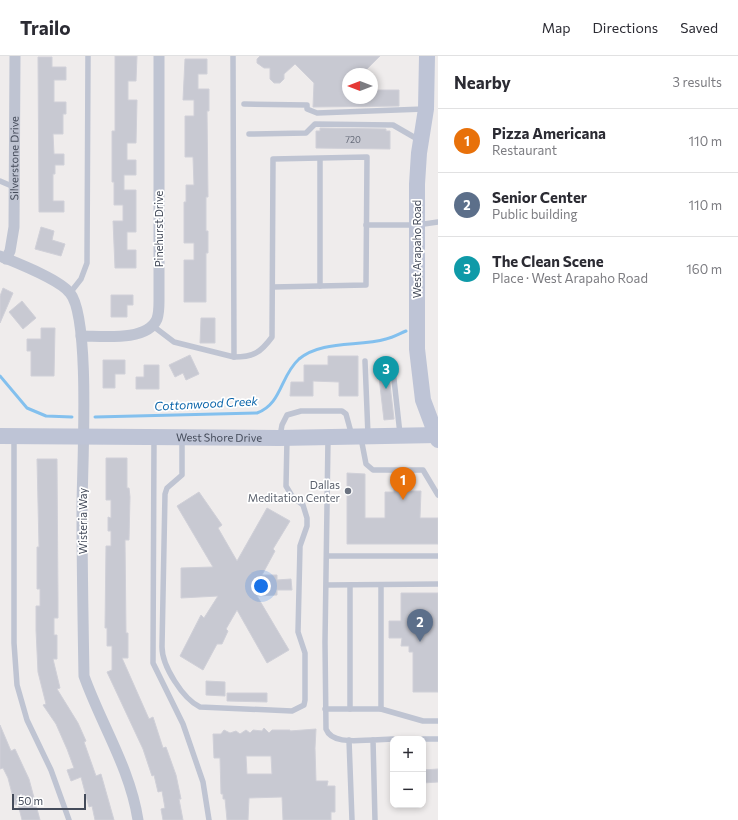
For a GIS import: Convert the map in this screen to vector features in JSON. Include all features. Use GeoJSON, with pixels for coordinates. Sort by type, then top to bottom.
{"type":"FeatureCollection","features":[{"type":"Feature","properties":{"kind":"street","name":"Silverstone Drive"},"geometry":{"type":"LineString","coordinates":[[3,258],[10,251],[13,239],[14,56]]}},
{"type":"Feature","properties":{"kind":"street","name":"Pinehurst Drive"},"geometry":{"type":"LineString","coordinates":[[153,326],[159,312],[159,56]]}},
{"type":"Feature","properties":{"kind":"street","name":"West Arapaho Road"},"geometry":{"type":"LineString","coordinates":[[427,56],[426,109],[418,166],[416,225],[417,349],[423,400],[437,437]]}},
{"type":"Feature","properties":{"kind":"street"},"geometry":{"type":"LineString","coordinates":[[3,258],[59,284],[70,293]]}},
{"type":"Feature","properties":{"kind":"street","name":"Wisteria Way"},"geometry":{"type":"LineString","coordinates":[[70,293],[78,311],[81,336],[84,437],[82,507],[84,676],[95,707],[115,745],[128,780],[138,820]]}},
{"type":"Feature","properties":{"kind":"street"},"geometry":{"type":"LineString","coordinates":[[81,336],[140,334],[153,326]]}},
{"type":"Feature","properties":{"kind":"street","name":"West Shore Drive"},"geometry":{"type":"LineString","coordinates":[[7,436],[154,438],[437,437]]}},
{"type":"Feature","properties":{"kind":"lane"},"geometry":{"type":"LineString","coordinates":[[70,293],[81,279],[87,263],[88,56]]}},
{"type":"Feature","properties":{"kind":"lane"},"geometry":{"type":"LineString","coordinates":[[233,56],[234,357]]}},
{"type":"Feature","properties":{"kind":"lane"},"geometry":{"type":"LineString","coordinates":[[244,104],[307,105],[307,110],[317,113],[426,109]]}},
{"type":"Feature","properties":{"kind":"lane"},"geometry":{"type":"LineString","coordinates":[[249,134],[306,134],[315,124],[393,125],[421,142]]}},
{"type":"Feature","properties":{"kind":"lane"},"geometry":{"type":"LineString","coordinates":[[153,326],[174,342],[234,357],[244,357],[262,351],[272,337],[272,287],[272,159],[367,157],[366,285],[272,287]]}},
{"type":"Feature","properties":{"kind":"lane"},"geometry":{"type":"LineString","coordinates":[[320,159],[320,286]]}},
{"type":"Feature","properties":{"kind":"lane"},"geometry":{"type":"LineString","coordinates":[[0,181],[14,187]]}},
{"type":"Feature","properties":{"kind":"lane"},"geometry":{"type":"LineString","coordinates":[[366,226],[416,225],[438,222]]}},
{"type":"Feature","properties":{"kind":"lane"},"geometry":{"type":"LineString","coordinates":[[366,361],[360,437],[366,464],[373,470],[423,470],[438,495]]}},
{"type":"Feature","properties":{"kind":"lane"},"geometry":{"type":"LineString","coordinates":[[392,361],[400,436]]}},
{"type":"Feature","properties":{"kind":"lane"},"geometry":{"type":"LineString","coordinates":[[182,438],[182,475],[167,488],[165,494],[162,647],[167,667],[188,700],[200,707],[292,711],[304,706],[305,700],[305,653],[298,632],[300,546],[307,526],[307,518],[303,505],[292,496],[286,486],[282,425],[287,415],[301,411],[342,411],[346,414],[360,437]]}},
{"type":"Feature","properties":{"kind":"lane"},"geometry":{"type":"LineString","coordinates":[[7,436],[14,643],[17,685],[27,720],[52,770],[69,820]]}},
{"type":"Feature","properties":{"kind":"lane"},"geometry":{"type":"LineString","coordinates":[[154,438],[153,663],[183,724],[202,782],[209,820]]}},
{"type":"Feature","properties":{"kind":"lane"},"geometry":{"type":"LineString","coordinates":[[328,438],[325,710],[328,733],[336,739],[390,739]]}},
{"type":"Feature","properties":{"kind":"lane"},"geometry":{"type":"LineString","coordinates":[[327,556],[438,556]]}},
{"type":"Feature","properties":{"kind":"lane"},"geometry":{"type":"LineString","coordinates":[[327,585],[438,584]]}},
{"type":"Feature","properties":{"kind":"lane"},"geometry":{"type":"LineString","coordinates":[[350,585],[350,709]]}},
{"type":"Feature","properties":{"kind":"lane"},"geometry":{"type":"LineString","coordinates":[[381,585],[381,709]]}},
{"type":"Feature","properties":{"kind":"lane"},"geometry":{"type":"LineString","coordinates":[[325,710],[381,709],[423,721],[438,721]]}},
{"type":"Feature","properties":{"kind":"lane"},"geometry":{"type":"LineString","coordinates":[[426,739],[438,739]]}},
{"type":"Feature","properties":{"kind":"lane"},"geometry":{"type":"LineString","coordinates":[[349,740],[352,820]]}},
{"type":"Feature","properties":{"kind":"lane"},"geometry":{"type":"LineString","coordinates":[[373,740],[375,820]]}},
{"type":"Feature","properties":{"kind":"building"},"geometry":{"type":"Polygon","coordinates":[[[115,56],[137,56],[136,81],[128,81],[128,100],[137,100],[136,143],[127,143],[127,160],[136,160],[136,175],[124,175],[124,190],[136,190],[136,232],[127,232],[127,250],[136,250],[136,268],[115,268],[113,221],[123,221],[123,205],[114,205],[114,182],[112,182],[112,131],[115,131],[115,56]]]}},
{"type":"Feature","properties":{"kind":"building"},"geometry":{"type":"Polygon","coordinates":[[[260,56],[380,56],[368,68],[342,68],[342,104],[378,104],[378,90],[399,90],[399,106],[313,107],[314,83],[295,64],[284,74],[284,79],[280,83],[274,83],[270,79],[270,68],[264,68],[257,63],[257,59],[260,56]]]}},
{"type":"Feature","properties":{"kind":"building"},"geometry":{"type":"Polygon","coordinates":[[[38,57],[52,57],[52,67],[66,67],[66,80],[54,80],[54,102],[66,102],[66,114],[63,114],[63,134],[53,134],[54,154],[64,154],[64,165],[55,165],[55,174],[53,174],[53,201],[64,201],[64,212],[39,212],[38,57]]]}},
{"type":"Feature","properties":{"kind":"building"},"geometry":{"type":"Polygon","coordinates":[[[185,59],[207,59],[207,74],[198,74],[198,89],[209,89],[209,111],[207,111],[208,197],[206,197],[206,231],[208,231],[208,253],[206,253],[206,302],[184,302],[184,260],[194,260],[194,243],[184,243],[184,202],[186,202],[186,185],[194,185],[193,157],[185,157],[185,116],[194,116],[194,100],[183,100],[185,59]]]}},
{"type":"Feature","properties":{"kind":"building"},"geometry":{"type":"Polygon","coordinates":[[[320,128],[386,129],[386,131],[390,131],[390,149],[316,148],[316,131],[320,131],[320,128]]]}},
{"type":"Feature","properties":{"kind":"building"},"geometry":{"type":"Polygon","coordinates":[[[41,227],[54,231],[52,240],[65,244],[61,256],[35,249],[41,227]]]}},
{"type":"Feature","properties":{"kind":"building"},"geometry":{"type":"Polygon","coordinates":[[[3,288],[13,293],[0,323],[0,296],[3,288]]]}},
{"type":"Feature","properties":{"kind":"building"},"geometry":{"type":"Polygon","coordinates":[[[111,295],[133,295],[133,305],[127,305],[127,317],[111,317],[111,295]]]}},
{"type":"Feature","properties":{"kind":"building"},"geometry":{"type":"Polygon","coordinates":[[[22,301],[36,318],[23,329],[9,312],[22,301]]]}},
{"type":"Feature","properties":{"kind":"building"},"geometry":{"type":"Polygon","coordinates":[[[201,318],[215,318],[215,343],[200,343],[201,318]]]}},
{"type":"Feature","properties":{"kind":"building"},"geometry":{"type":"Polygon","coordinates":[[[41,328],[55,328],[54,376],[31,376],[31,351],[27,351],[27,339],[41,339],[41,328]]]}},
{"type":"Feature","properties":{"kind":"building"},"geometry":{"type":"Polygon","coordinates":[[[190,355],[199,374],[186,380],[183,373],[175,377],[169,365],[190,355]]]}},
{"type":"Feature","properties":{"kind":"building"},"geometry":{"type":"Polygon","coordinates":[[[328,356],[358,356],[358,396],[339,396],[339,382],[313,381],[313,396],[290,396],[291,382],[304,382],[304,365],[328,365],[328,356]]]}},
{"type":"Feature","properties":{"kind":"building"},"geometry":{"type":"Polygon","coordinates":[[[387,359],[394,419],[384,420],[377,360],[387,359]]]}},
{"type":"Feature","properties":{"kind":"building"},"geometry":{"type":"Polygon","coordinates":[[[103,360],[125,360],[125,374],[115,374],[115,388],[103,388],[103,360]]]}},
{"type":"Feature","properties":{"kind":"building"},"geometry":{"type":"Polygon","coordinates":[[[144,365],[159,365],[159,389],[136,389],[136,377],[144,377],[144,365]]]}},
{"type":"Feature","properties":{"kind":"building"},"geometry":{"type":"Polygon","coordinates":[[[106,458],[127,458],[127,488],[129,488],[130,497],[129,540],[125,540],[126,633],[128,633],[128,658],[122,658],[149,719],[153,717],[163,748],[166,747],[176,775],[181,799],[179,799],[183,820],[163,820],[161,809],[165,808],[162,791],[158,792],[154,775],[152,776],[143,749],[107,672],[112,670],[112,646],[107,646],[107,628],[105,628],[106,546],[111,546],[111,531],[108,531],[108,517],[111,518],[111,500],[106,500],[106,458]]]}},
{"type":"Feature","properties":{"kind":"building"},"geometry":{"type":"Polygon","coordinates":[[[37,459],[57,459],[58,618],[54,618],[54,635],[57,635],[57,659],[53,659],[60,688],[57,689],[78,723],[86,741],[84,742],[96,776],[101,774],[114,820],[95,820],[92,806],[89,807],[81,777],[71,781],[67,770],[74,768],[67,749],[56,724],[43,705],[46,704],[38,672],[36,630],[36,606],[40,606],[40,589],[37,589],[37,547],[39,547],[37,459]]]}},
{"type":"Feature","properties":{"kind":"building"},"geometry":{"type":"Polygon","coordinates":[[[347,473],[365,474],[365,518],[385,518],[385,492],[394,492],[394,488],[405,488],[405,491],[421,491],[420,518],[438,518],[438,544],[347,544],[347,473]]]}},
{"type":"Feature","properties":{"kind":"building"},"geometry":{"type":"Polygon","coordinates":[[[199,492],[222,525],[218,528],[237,561],[267,508],[290,521],[273,549],[275,551],[262,575],[277,575],[277,580],[291,579],[292,590],[277,590],[277,595],[257,596],[289,650],[267,663],[237,610],[226,629],[228,631],[222,644],[217,644],[203,670],[180,656],[201,615],[204,618],[218,596],[181,598],[181,568],[213,567],[177,506],[199,492]]]}},
{"type":"Feature","properties":{"kind":"building"},"geometry":{"type":"Polygon","coordinates":[[[401,593],[438,593],[438,692],[413,692],[413,652],[409,652],[409,646],[401,646],[402,638],[389,638],[389,621],[401,621],[401,593]]]}},
{"type":"Feature","properties":{"kind":"building"},"geometry":{"type":"Polygon","coordinates":[[[206,681],[225,682],[225,696],[206,695],[206,681]]]}},
{"type":"Feature","properties":{"kind":"building"},"geometry":{"type":"Polygon","coordinates":[[[227,693],[267,693],[267,702],[227,701],[227,693]]]}},
{"type":"Feature","properties":{"kind":"building"},"geometry":{"type":"Polygon","coordinates":[[[0,725],[11,751],[15,749],[29,779],[40,820],[22,820],[18,804],[15,805],[8,778],[3,768],[0,769],[0,725]]]}},
{"type":"Feature","properties":{"kind":"building"},"geometry":{"type":"Polygon","coordinates":[[[264,728],[269,733],[272,730],[290,731],[316,729],[316,781],[328,781],[327,786],[335,786],[335,812],[331,812],[331,820],[283,820],[282,797],[249,798],[248,820],[227,820],[225,799],[223,799],[223,794],[221,794],[220,758],[214,758],[213,734],[221,734],[224,730],[230,733],[236,731],[240,734],[246,730],[250,733],[253,730],[262,731],[264,728]],[[246,756],[247,774],[272,774],[271,756],[246,756]]]}},
{"type":"Feature","properties":{"kind":"building"},"geometry":{"type":"Polygon","coordinates":[[[438,769],[438,782],[426,783],[426,770],[438,769]]]}},
{"type":"Feature","properties":{"kind":"waterway","name":"Cottonwood Creek"},"geometry":{"type":"LineString","coordinates":[[95,417],[257,413],[265,409],[271,403],[293,366],[299,359],[308,353],[329,346],[364,343],[393,337],[406,331]]}},
{"type":"Feature","properties":{"kind":"waterway","name":"Cottonwood Creek"},"geometry":{"type":"LineString","coordinates":[[0,376],[27,408],[46,416],[72,417]]}},
{"type":"Feature","properties":{"kind":"place","name":"The Clean Scene"},"geometry":{"type":"Point","coordinates":[386,389]}},
{"type":"Feature","properties":{"kind":"place","name":"Dallas Meditation Center"},"geometry":{"type":"Point","coordinates":[348,491]}},
{"type":"Feature","properties":{"kind":"place","name":"Pizza Americana"},"geometry":{"type":"Point","coordinates":[403,500]}},
{"type":"Feature","properties":{"kind":"place","name":"Senior Center"},"geometry":{"type":"Point","coordinates":[420,642]}}]}
